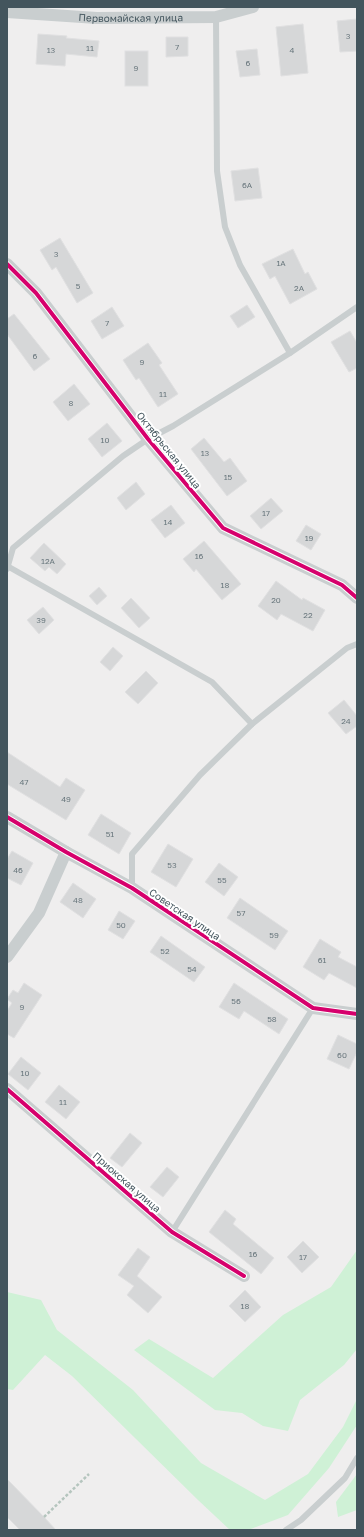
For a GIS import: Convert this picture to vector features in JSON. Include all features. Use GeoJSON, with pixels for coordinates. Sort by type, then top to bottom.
{"type":"FeatureCollection","features":[{"type":"Feature","properties":{"kind":"street","name":"Первомайская улица"},"geometry":{"type":"LineString","coordinates":[[7,12],[97,18],[216,17],[253,7]]}},
{"type":"Feature","properties":{"kind":"street","name":"Октябрьская улица"},"geometry":{"type":"LineString","coordinates":[[7,264],[36,293],[148,439],[223,528],[342,585],[357,598]]}},
{"type":"Feature","properties":{"kind":"street","name":"Советская улица"},"geometry":{"type":"LineString","coordinates":[[7,817],[66,852],[132,888],[313,1008],[357,1014]]}},
{"type":"Feature","properties":{"kind":"street"},"geometry":{"type":"LineString","coordinates":[[7,957],[40,913],[66,852]]}},
{"type":"Feature","properties":{"kind":"street","name":"Приокская улица"},"geometry":{"type":"LineString","coordinates":[[7,1088],[172,1232],[244,1276]]}},
{"type":"Feature","properties":{"kind":"lane"},"geometry":{"type":"LineString","coordinates":[[216,17],[216,171],[225,226],[240,265],[290,353]]}},
{"type":"Feature","properties":{"kind":"lane"},"geometry":{"type":"LineString","coordinates":[[252,724],[212,682],[8,568],[13,548],[123,456],[148,439],[173,426],[290,353],[357,307]]}},
{"type":"Feature","properties":{"kind":"lane"},"geometry":{"type":"LineString","coordinates":[[132,888],[132,854],[200,775],[252,724],[347,648],[357,644]]}},
{"type":"Feature","properties":{"kind":"lane"},"geometry":{"type":"LineString","coordinates":[[172,1232],[313,1008]]}},
{"type":"Feature","properties":{"kind":"lane"},"geometry":{"type":"LineString","coordinates":[[286,1530],[301,1520],[345,1478],[357,1458]]}},
{"type":"Feature","properties":{"kind":"path"},"geometry":{"type":"LineString","coordinates":[[44,1517],[89,1474]]}},
{"type":"Feature","properties":{"kind":"green space"},"geometry":{"type":"Polygon","coordinates":[[[357,1250],[357,1349],[344,1365],[300,1400],[288,1431],[263,1426],[242,1413],[215,1410],[134,1350],[149,1339],[213,1378],[283,1315],[331,1287],[357,1250]]]}},
{"type":"Feature","properties":{"kind":"green space"},"geometry":{"type":"Polygon","coordinates":[[[7,1292],[41,1300],[57,1330],[133,1390],[201,1463],[265,1500],[308,1474],[343,1427],[357,1399],[357,1425],[329,1468],[288,1515],[248,1530],[230,1530],[72,1376],[45,1355],[13,1390],[7,1389],[7,1292]]]}},
{"type":"Feature","properties":{"kind":"green space"},"geometry":{"type":"Polygon","coordinates":[[[357,1474],[357,1510],[338,1517],[336,1502],[357,1474]]]}},
{"type":"Feature","properties":{"kind":"building"},"geometry":{"type":"Polygon","coordinates":[[[357,19],[357,51],[340,52],[337,21],[357,19]]]}},
{"type":"Feature","properties":{"kind":"building"},"geometry":{"type":"Polygon","coordinates":[[[303,24],[308,73],[281,76],[276,27],[303,24]]]}},
{"type":"Feature","properties":{"kind":"building"},"geometry":{"type":"Polygon","coordinates":[[[38,34],[67,36],[66,38],[99,41],[97,57],[66,54],[65,66],[36,64],[38,34]]]}},
{"type":"Feature","properties":{"kind":"building"},"geometry":{"type":"Polygon","coordinates":[[[166,37],[188,37],[188,56],[166,57],[166,37]]]}},
{"type":"Feature","properties":{"kind":"building"},"geometry":{"type":"Polygon","coordinates":[[[257,49],[260,75],[240,77],[236,51],[257,49]]]}},
{"type":"Feature","properties":{"kind":"building"},"geometry":{"type":"Polygon","coordinates":[[[125,51],[148,51],[148,86],[125,86],[125,51]]]}},
{"type":"Feature","properties":{"kind":"building"},"geometry":{"type":"Polygon","coordinates":[[[258,168],[262,198],[235,201],[231,171],[258,168]]]}},
{"type":"Feature","properties":{"kind":"building"},"geometry":{"type":"Polygon","coordinates":[[[60,238],[93,293],[77,303],[56,267],[52,270],[40,250],[60,238]]]}},
{"type":"Feature","properties":{"kind":"building"},"geometry":{"type":"Polygon","coordinates":[[[293,249],[305,274],[308,272],[317,289],[290,304],[275,276],[270,279],[262,264],[293,249]]]}},
{"type":"Feature","properties":{"kind":"building"},"geometry":{"type":"Polygon","coordinates":[[[247,305],[255,317],[238,328],[230,316],[247,305]]]}},
{"type":"Feature","properties":{"kind":"building"},"geometry":{"type":"Polygon","coordinates":[[[112,307],[124,326],[102,339],[91,321],[112,307]]]}},
{"type":"Feature","properties":{"kind":"building"},"geometry":{"type":"Polygon","coordinates":[[[14,314],[50,359],[34,371],[7,334],[7,319],[14,314]]]}},
{"type":"Feature","properties":{"kind":"building"},"geometry":{"type":"Polygon","coordinates":[[[350,331],[357,343],[357,368],[349,372],[331,342],[350,331]]]}},
{"type":"Feature","properties":{"kind":"building"},"geometry":{"type":"Polygon","coordinates":[[[148,343],[162,363],[159,365],[178,394],[158,407],[139,378],[136,380],[123,360],[148,343]]]}},
{"type":"Feature","properties":{"kind":"building"},"geometry":{"type":"Polygon","coordinates":[[[74,384],[90,404],[68,421],[53,402],[74,384]]]}},
{"type":"Feature","properties":{"kind":"building"},"geometry":{"type":"Polygon","coordinates":[[[107,423],[122,441],[102,457],[88,439],[107,423]]]}},
{"type":"Feature","properties":{"kind":"building"},"geometry":{"type":"Polygon","coordinates":[[[204,438],[224,462],[230,458],[247,481],[227,496],[191,449],[204,438]]]}},
{"type":"Feature","properties":{"kind":"building"},"geometry":{"type":"Polygon","coordinates":[[[136,482],[145,494],[126,510],[117,498],[136,482]]]}},
{"type":"Feature","properties":{"kind":"building"},"geometry":{"type":"Polygon","coordinates":[[[271,498],[283,511],[261,529],[250,516],[271,498]]]}},
{"type":"Feature","properties":{"kind":"building"},"geometry":{"type":"Polygon","coordinates":[[[171,505],[185,523],[165,538],[151,520],[171,505]]]}},
{"type":"Feature","properties":{"kind":"building"},"geometry":{"type":"Polygon","coordinates":[[[306,525],[321,534],[311,550],[296,541],[306,525]]]}},
{"type":"Feature","properties":{"kind":"building"},"geometry":{"type":"Polygon","coordinates":[[[204,541],[241,584],[222,600],[196,569],[194,572],[183,559],[204,541]]]}},
{"type":"Feature","properties":{"kind":"building"},"geometry":{"type":"Polygon","coordinates":[[[44,543],[66,564],[57,574],[49,567],[45,571],[30,558],[44,543]]]}},
{"type":"Feature","properties":{"kind":"building"},"geometry":{"type":"Polygon","coordinates":[[[276,581],[302,600],[303,598],[325,610],[313,631],[281,614],[277,620],[258,606],[276,581]]]}},
{"type":"Feature","properties":{"kind":"building"},"geometry":{"type":"Polygon","coordinates":[[[99,587],[107,596],[97,605],[89,596],[99,587]]]}},
{"type":"Feature","properties":{"kind":"building"},"geometry":{"type":"Polygon","coordinates":[[[131,598],[150,618],[139,628],[121,608],[131,598]]]}},
{"type":"Feature","properties":{"kind":"building"},"geometry":{"type":"Polygon","coordinates":[[[43,607],[54,620],[39,634],[27,620],[43,607]]]}},
{"type":"Feature","properties":{"kind":"building"},"geometry":{"type":"Polygon","coordinates":[[[113,647],[123,656],[110,671],[100,662],[113,647]]]}},
{"type":"Feature","properties":{"kind":"building"},"geometry":{"type":"Polygon","coordinates":[[[146,671],[158,683],[138,704],[125,692],[146,671]]]}},
{"type":"Feature","properties":{"kind":"building"},"geometry":{"type":"Polygon","coordinates":[[[344,700],[357,716],[357,726],[346,734],[328,713],[344,700]]]}},
{"type":"Feature","properties":{"kind":"building"},"geometry":{"type":"Polygon","coordinates":[[[7,752],[60,787],[66,778],[85,790],[66,820],[7,784],[7,752]]]}},
{"type":"Feature","properties":{"kind":"building"},"geometry":{"type":"Polygon","coordinates":[[[101,814],[131,833],[119,854],[88,835],[101,814]]]}},
{"type":"Feature","properties":{"kind":"building"},"geometry":{"type":"Polygon","coordinates":[[[168,844],[193,859],[176,887],[151,872],[168,844]]]}},
{"type":"Feature","properties":{"kind":"building"},"geometry":{"type":"Polygon","coordinates":[[[12,851],[33,863],[21,885],[7,878],[7,859],[12,851]]]}},
{"type":"Feature","properties":{"kind":"building"},"geometry":{"type":"Polygon","coordinates":[[[219,863],[238,877],[224,896],[205,882],[219,863]]]}},
{"type":"Feature","properties":{"kind":"building"},"geometry":{"type":"Polygon","coordinates":[[[73,883],[96,899],[83,918],[60,902],[73,883]]]}},
{"type":"Feature","properties":{"kind":"building"},"geometry":{"type":"Polygon","coordinates":[[[240,898],[288,931],[275,950],[227,918],[240,898]]]}},
{"type":"Feature","properties":{"kind":"building"},"geometry":{"type":"Polygon","coordinates":[[[119,911],[135,921],[123,939],[108,930],[119,911]]]}},
{"type":"Feature","properties":{"kind":"building"},"geometry":{"type":"Polygon","coordinates":[[[161,936],[205,967],[194,982],[150,952],[161,936]]]}},
{"type":"Feature","properties":{"kind":"building"},"geometry":{"type":"Polygon","coordinates":[[[320,939],[341,952],[338,957],[357,967],[357,988],[329,973],[324,980],[303,967],[320,939]]]}},
{"type":"Feature","properties":{"kind":"building"},"geometry":{"type":"Polygon","coordinates":[[[24,983],[42,995],[14,1038],[7,1034],[7,1011],[12,1003],[7,999],[13,990],[18,993],[24,983]]]}},
{"type":"Feature","properties":{"kind":"building"},"geometry":{"type":"Polygon","coordinates":[[[234,983],[288,1019],[279,1034],[244,1011],[239,1019],[219,1007],[234,983]]]}},
{"type":"Feature","properties":{"kind":"building"},"geometry":{"type":"Polygon","coordinates":[[[338,1035],[357,1044],[357,1052],[349,1069],[327,1059],[338,1035]]]}},
{"type":"Feature","properties":{"kind":"building"},"geometry":{"type":"Polygon","coordinates":[[[21,1057],[41,1073],[28,1090],[8,1074],[21,1057]]]}},
{"type":"Feature","properties":{"kind":"building"},"geometry":{"type":"Polygon","coordinates":[[[59,1085],[80,1102],[66,1119],[45,1102],[59,1085]]]}},
{"type":"Feature","properties":{"kind":"building"},"geometry":{"type":"Polygon","coordinates":[[[130,1133],[142,1143],[122,1167],[110,1158],[130,1133]]]}},
{"type":"Feature","properties":{"kind":"building"},"geometry":{"type":"Polygon","coordinates":[[[167,1167],[179,1177],[163,1197],[150,1187],[167,1167]]]}},
{"type":"Feature","properties":{"kind":"building"},"geometry":{"type":"Polygon","coordinates":[[[225,1210],[236,1219],[233,1224],[274,1258],[261,1274],[209,1232],[225,1210]]]}},
{"type":"Feature","properties":{"kind":"building"},"geometry":{"type":"Polygon","coordinates":[[[303,1241],[319,1257],[302,1273],[287,1257],[303,1241]]]}},
{"type":"Feature","properties":{"kind":"building"},"geometry":{"type":"Polygon","coordinates":[[[138,1248],[150,1257],[137,1276],[162,1297],[148,1313],[127,1295],[134,1286],[118,1275],[138,1248]]]}},
{"type":"Feature","properties":{"kind":"building"},"geometry":{"type":"Polygon","coordinates":[[[245,1290],[261,1307],[245,1322],[229,1306],[245,1290]]]}},
{"type":"Feature","properties":{"kind":"building"},"geometry":{"type":"Polygon","coordinates":[[[7,1479],[56,1530],[20,1530],[7,1517],[7,1479]]]}},
{"type":"Feature","properties":{"kind":"cycle path"},"geometry":{"type":"LineString","coordinates":[[7,264],[36,293],[148,439],[223,528],[342,585],[357,598]]}},
{"type":"Feature","properties":{"kind":"cycle path"},"geometry":{"type":"LineString","coordinates":[[7,817],[66,852],[132,888],[313,1008],[357,1014]]}},
{"type":"Feature","properties":{"kind":"cycle path"},"geometry":{"type":"LineString","coordinates":[[7,1089],[172,1232],[244,1276]]}}]}
